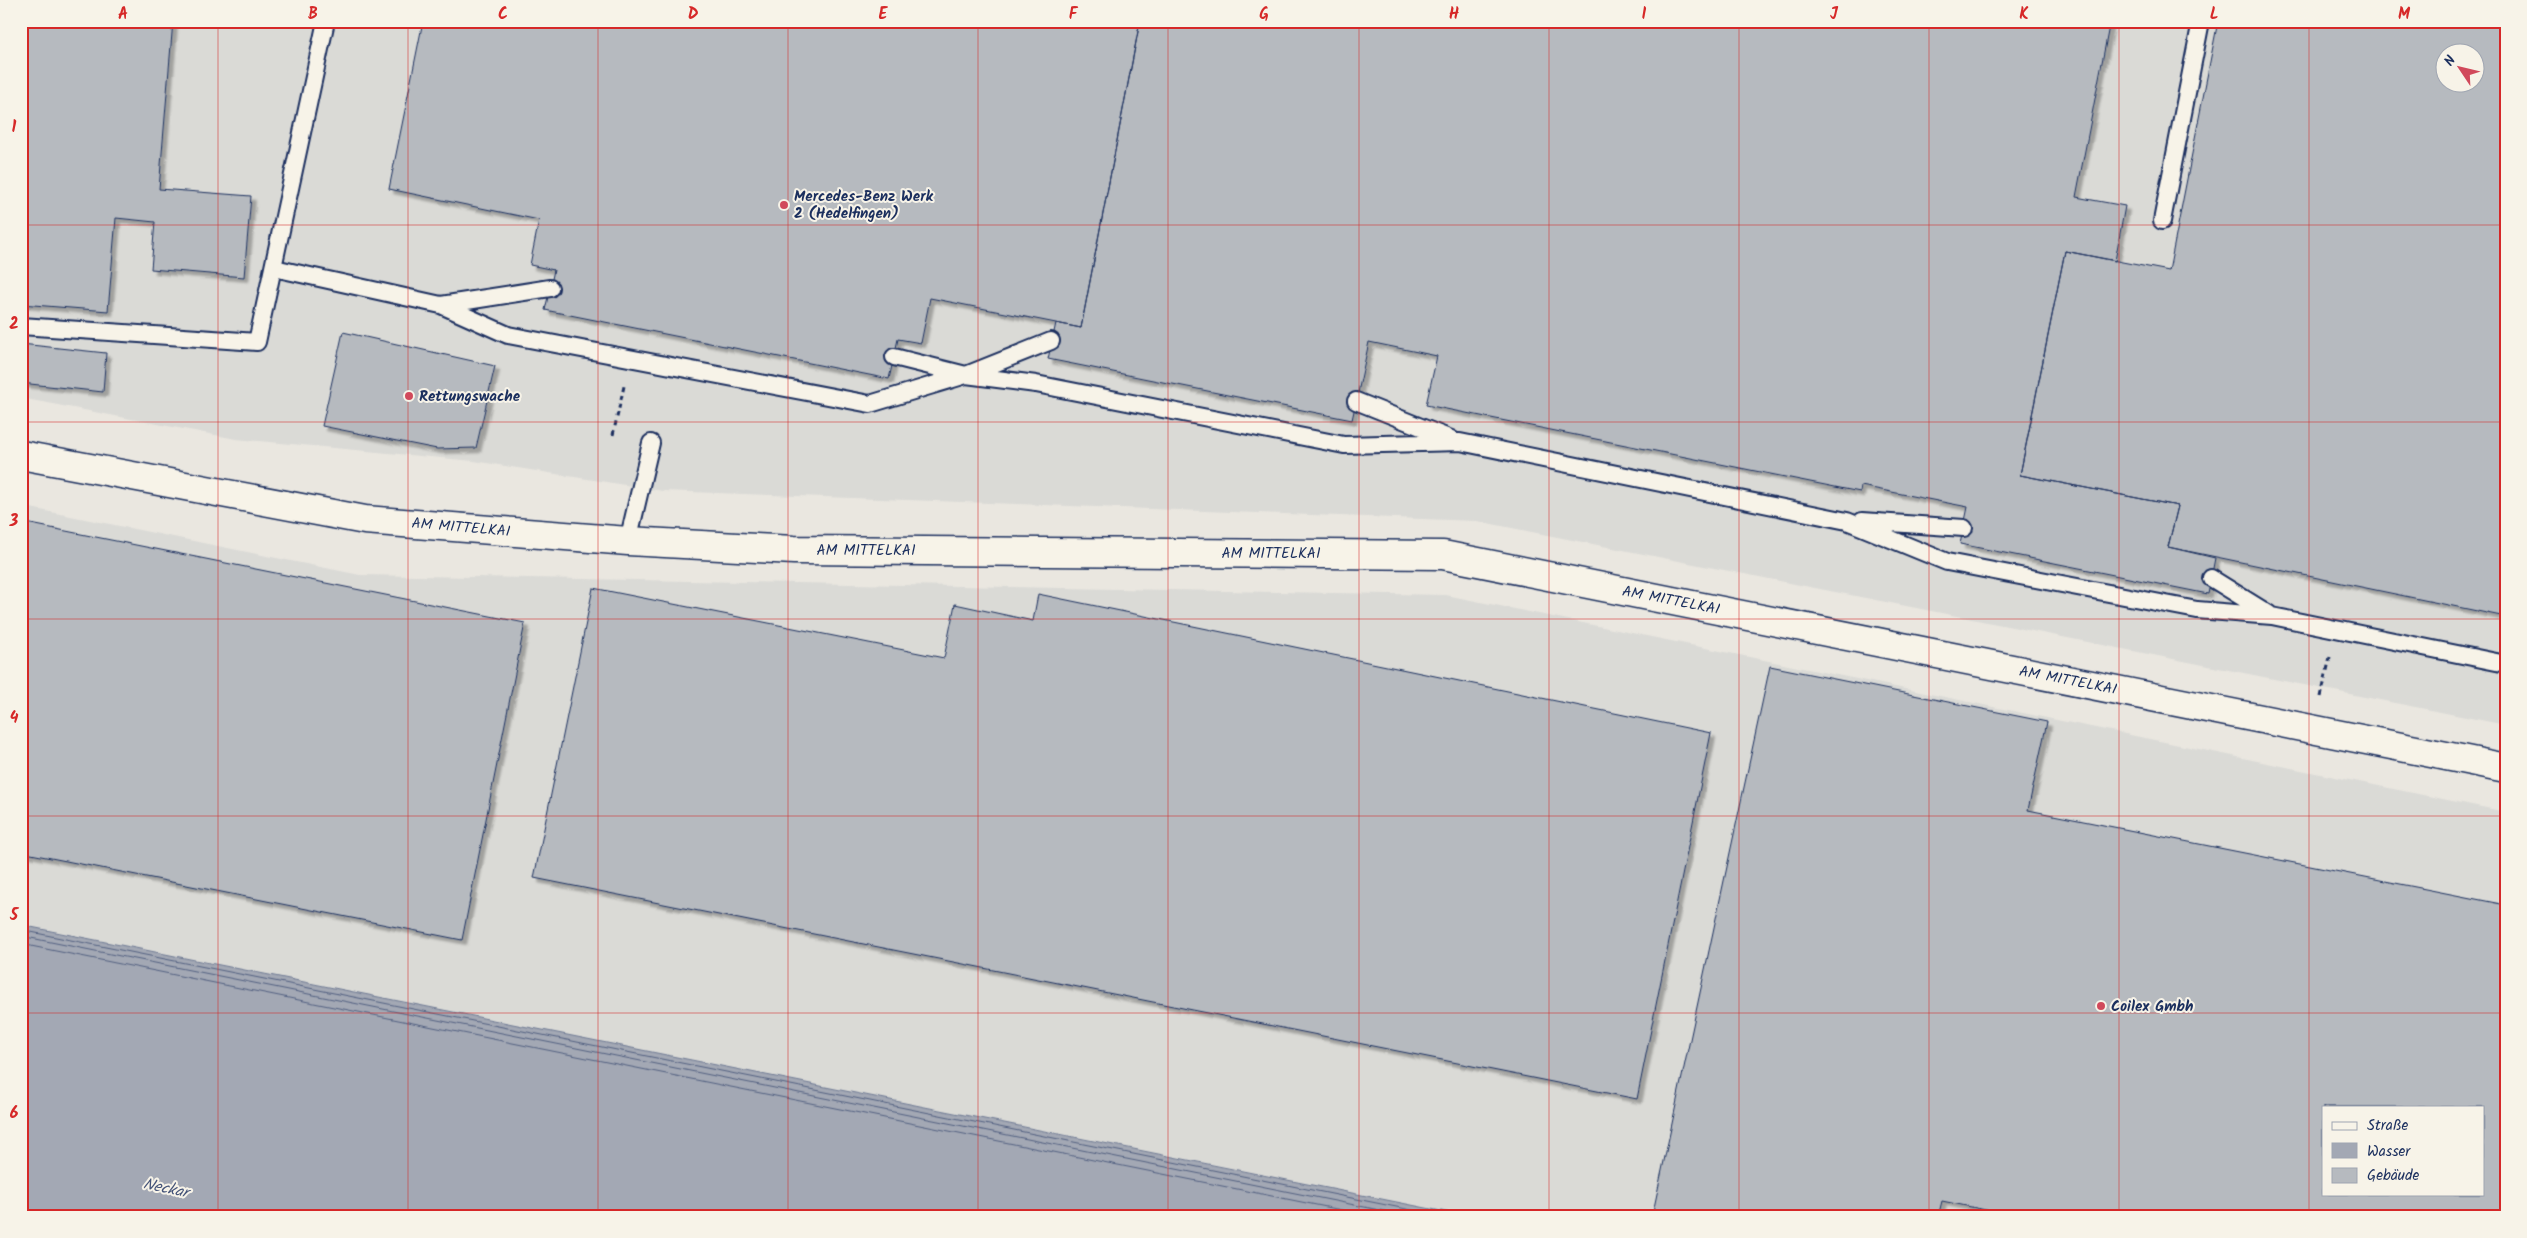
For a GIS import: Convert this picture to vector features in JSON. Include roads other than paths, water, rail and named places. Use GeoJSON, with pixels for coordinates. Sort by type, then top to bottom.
{"type":"FeatureCollection","features":[{"type":"Feature","properties":{"kind":"street","name":"AM MITTELKAI"},"geometry":{"type":"LineString","coordinates":[[21,455],[365,520],[628,540],[794,550],[1443,554],[2506,768]]}},
{"type":"Feature","properties":{"kind":"lane"},"geometry":{"type":"LineString","coordinates":[[21,326],[257,342],[326,21]]}},
{"type":"Feature","properties":{"kind":"lane"},"geometry":{"type":"LineString","coordinates":[[2162,221],[2201,21]]}},
{"type":"Feature","properties":{"kind":"lane"},"geometry":{"type":"LineString","coordinates":[[274,268],[441,305],[508,335],[870,404],[966,375],[1052,342]]}},
{"type":"Feature","properties":{"kind":"lane"},"geometry":{"type":"LineString","coordinates":[[441,305],[550,288]]}},
{"type":"Feature","properties":{"kind":"lane"},"geometry":{"type":"LineString","coordinates":[[894,357],[966,375],[1036,384],[1344,445],[1460,442]]}},
{"type":"Feature","properties":{"kind":"lane"},"geometry":{"type":"LineString","coordinates":[[1356,401],[1460,442],[1847,521],[1964,528]]}},
{"type":"Feature","properties":{"kind":"lane"},"geometry":{"type":"LineString","coordinates":[[628,540],[651,443]]}},
{"type":"Feature","properties":{"kind":"lane"},"geometry":{"type":"LineString","coordinates":[[1847,521],[1947,562],[2197,610],[2272,616],[2506,664]]}},
{"type":"Feature","properties":{"kind":"lane"},"geometry":{"type":"LineString","coordinates":[[2211,578],[2272,616]]}},
{"type":"Feature","properties":{"kind":"water","name":"Neckar"},"geometry":{"type":"Polygon","coordinates":[[[21,925],[1471,1217],[21,1217],[21,925]]]}},
{"type":"Feature","properties":{"kind":"place","name":"Mercedes-Benz Werk 2 (Hedelfingen)"},"geometry":{"type":"Point","coordinates":[784,205]}},
{"type":"Feature","properties":{"kind":"place","name":"Rettungswache"},"geometry":{"type":"Point","coordinates":[409,396]}},
{"type":"Feature","properties":{"kind":"place","name":"Coilex Gmbh"},"geometry":{"type":"Point","coordinates":[2101,1006]}}]}
